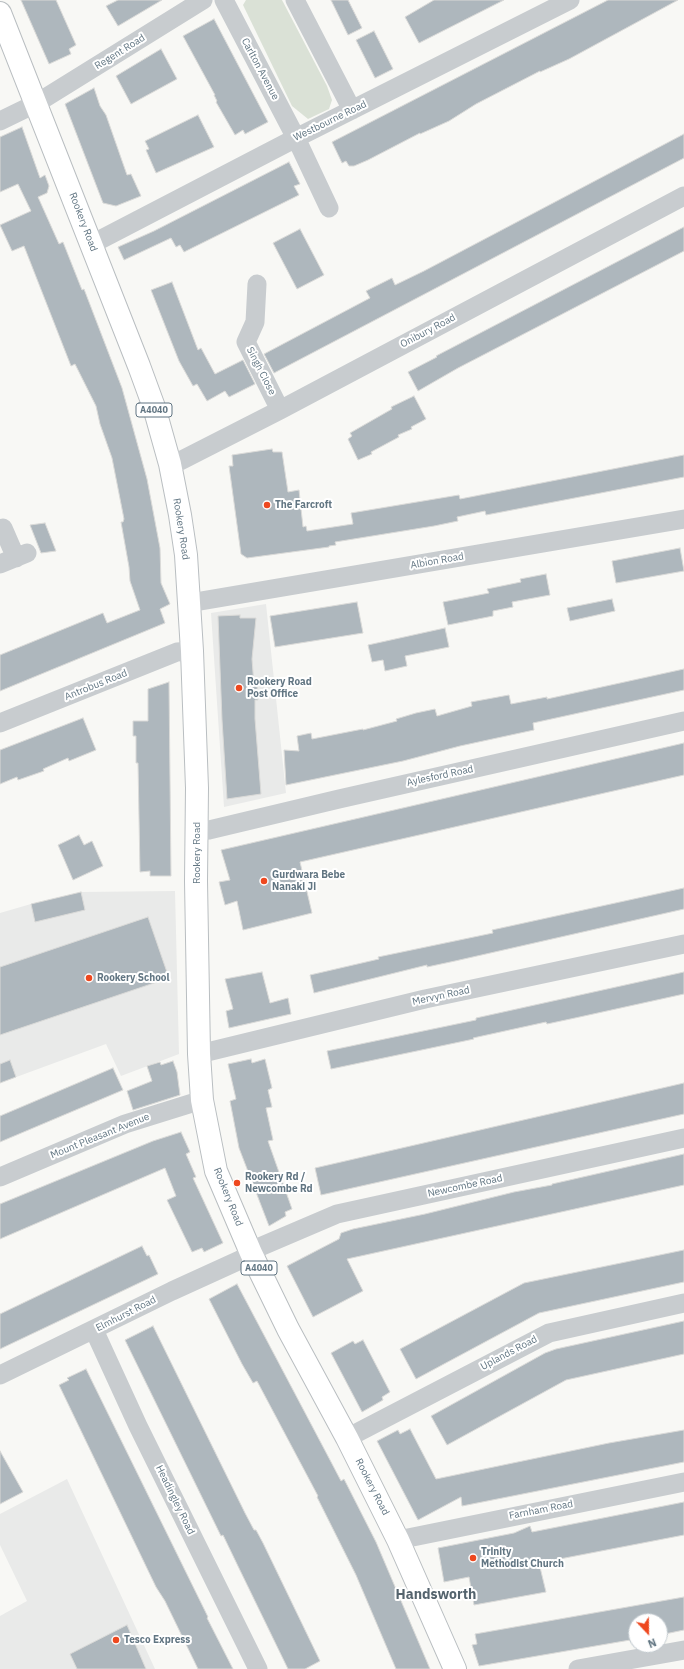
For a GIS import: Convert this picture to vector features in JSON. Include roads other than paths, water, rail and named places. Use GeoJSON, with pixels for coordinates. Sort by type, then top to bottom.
{"type":"FeatureCollection","features":[{"type":"Feature","properties":{"kind":"main road","name":"Rookery Road"},"geometry":{"type":"LineString","coordinates":[[0,13],[37,103],[139,366],[154,407],[170,464],[186,555],[192,651],[197,788],[199,1054],[202,1100],[216,1170],[251,1253],[288,1329],[347,1438],[398,1540],[455,1669]]}},
{"type":"Feature","properties":{"kind":"street","name":"Regent Road"},"geometry":{"type":"LineString","coordinates":[[0,121],[37,103],[203,0]]}},
{"type":"Feature","properties":{"kind":"street","name":"Carlton Avenue"},"geometry":{"type":"LineString","coordinates":[[224,0],[296,138],[329,208]]}},
{"type":"Feature","properties":{"kind":"street"},"geometry":{"type":"LineString","coordinates":[[295,0],[352,110]]}},
{"type":"Feature","properties":{"kind":"street","name":"Westbourne Road"},"geometry":{"type":"LineString","coordinates":[[92,244],[296,138],[570,0]]}},
{"type":"Feature","properties":{"kind":"street","name":"Onibury Road"},"geometry":{"type":"LineString","coordinates":[[170,464],[180,461],[280,410],[684,196]]}},
{"type":"Feature","properties":{"kind":"street","name":"Singh Close"},"geometry":{"type":"LineString","coordinates":[[257,284],[255,322],[246,342],[280,410]]}},
{"type":"Feature","properties":{"kind":"street","name":"Albion Road"},"geometry":{"type":"LineString","coordinates":[[189,603],[684,519]]}},
{"type":"Feature","properties":{"kind":"street"},"geometry":{"type":"LineString","coordinates":[[3,528],[14,559]]}},
{"type":"Feature","properties":{"kind":"street","name":"Antrobus Road"},"geometry":{"type":"LineString","coordinates":[[0,723],[177,652],[192,651]]}},
{"type":"Feature","properties":{"kind":"street","name":"Aylesford Road"},"geometry":{"type":"LineString","coordinates":[[197,831],[209,830],[684,721]]}},
{"type":"Feature","properties":{"kind":"street","name":"Mervyn Road"},"geometry":{"type":"LineString","coordinates":[[199,1054],[425,999],[684,944]]}},
{"type":"Feature","properties":{"kind":"street","name":"Mount Pleasant Avenue"},"geometry":{"type":"LineString","coordinates":[[0,1177],[125,1124],[202,1100]]}},
{"type":"Feature","properties":{"kind":"street","name":"Newcombe Road"},"geometry":{"type":"LineString","coordinates":[[251,1253],[262,1246],[337,1214],[684,1138]]}},
{"type":"Feature","properties":{"kind":"street","name":"Elmhurst Road"},"geometry":{"type":"LineString","coordinates":[[0,1375],[172,1291],[240,1260],[251,1253]]}},
{"type":"Feature","properties":{"kind":"street","name":"Uplands Road"},"geometry":{"type":"LineString","coordinates":[[347,1438],[549,1333],[684,1303]]}},
{"type":"Feature","properties":{"kind":"street","name":"Headingley Road"},"geometry":{"type":"LineString","coordinates":[[94,1330],[138,1426],[258,1669]]}},
{"type":"Feature","properties":{"kind":"street","name":"Farnham Road"},"geometry":{"type":"LineString","coordinates":[[398,1540],[684,1482]]}},
{"type":"Feature","properties":{"kind":"street"},"geometry":{"type":"LineString","coordinates":[[578,1669],[684,1650]]}},
{"type":"Feature","properties":{"kind":"place","name":"The Farcroft"},"geometry":{"type":"Point","coordinates":[267,505]}},
{"type":"Feature","properties":{"kind":"place","name":"Rookery Road Post Office"},"geometry":{"type":"Point","coordinates":[239,688]}},
{"type":"Feature","properties":{"kind":"place","name":"Gurdwara Bebe Nanaki Ji"},"geometry":{"type":"Point","coordinates":[264,881]}},
{"type":"Feature","properties":{"kind":"place","name":"Rookery School"},"geometry":{"type":"Point","coordinates":[89,978]}},
{"type":"Feature","properties":{"kind":"place","name":"Rookery Rd / Newcombe Rd"},"geometry":{"type":"Point","coordinates":[237,1183]}},
{"type":"Feature","properties":{"kind":"place","name":"Trinity Methodist Church"},"geometry":{"type":"Point","coordinates":[473,1558]}},
{"type":"Feature","properties":{"kind":"place","name":"Tesco Express"},"geometry":{"type":"Point","coordinates":[116,1640]}},
{"type":"Feature","properties":{"kind":"district","name":"Handsworth"},"geometry":{"type":"Point","coordinates":[436,1595]}}]}
